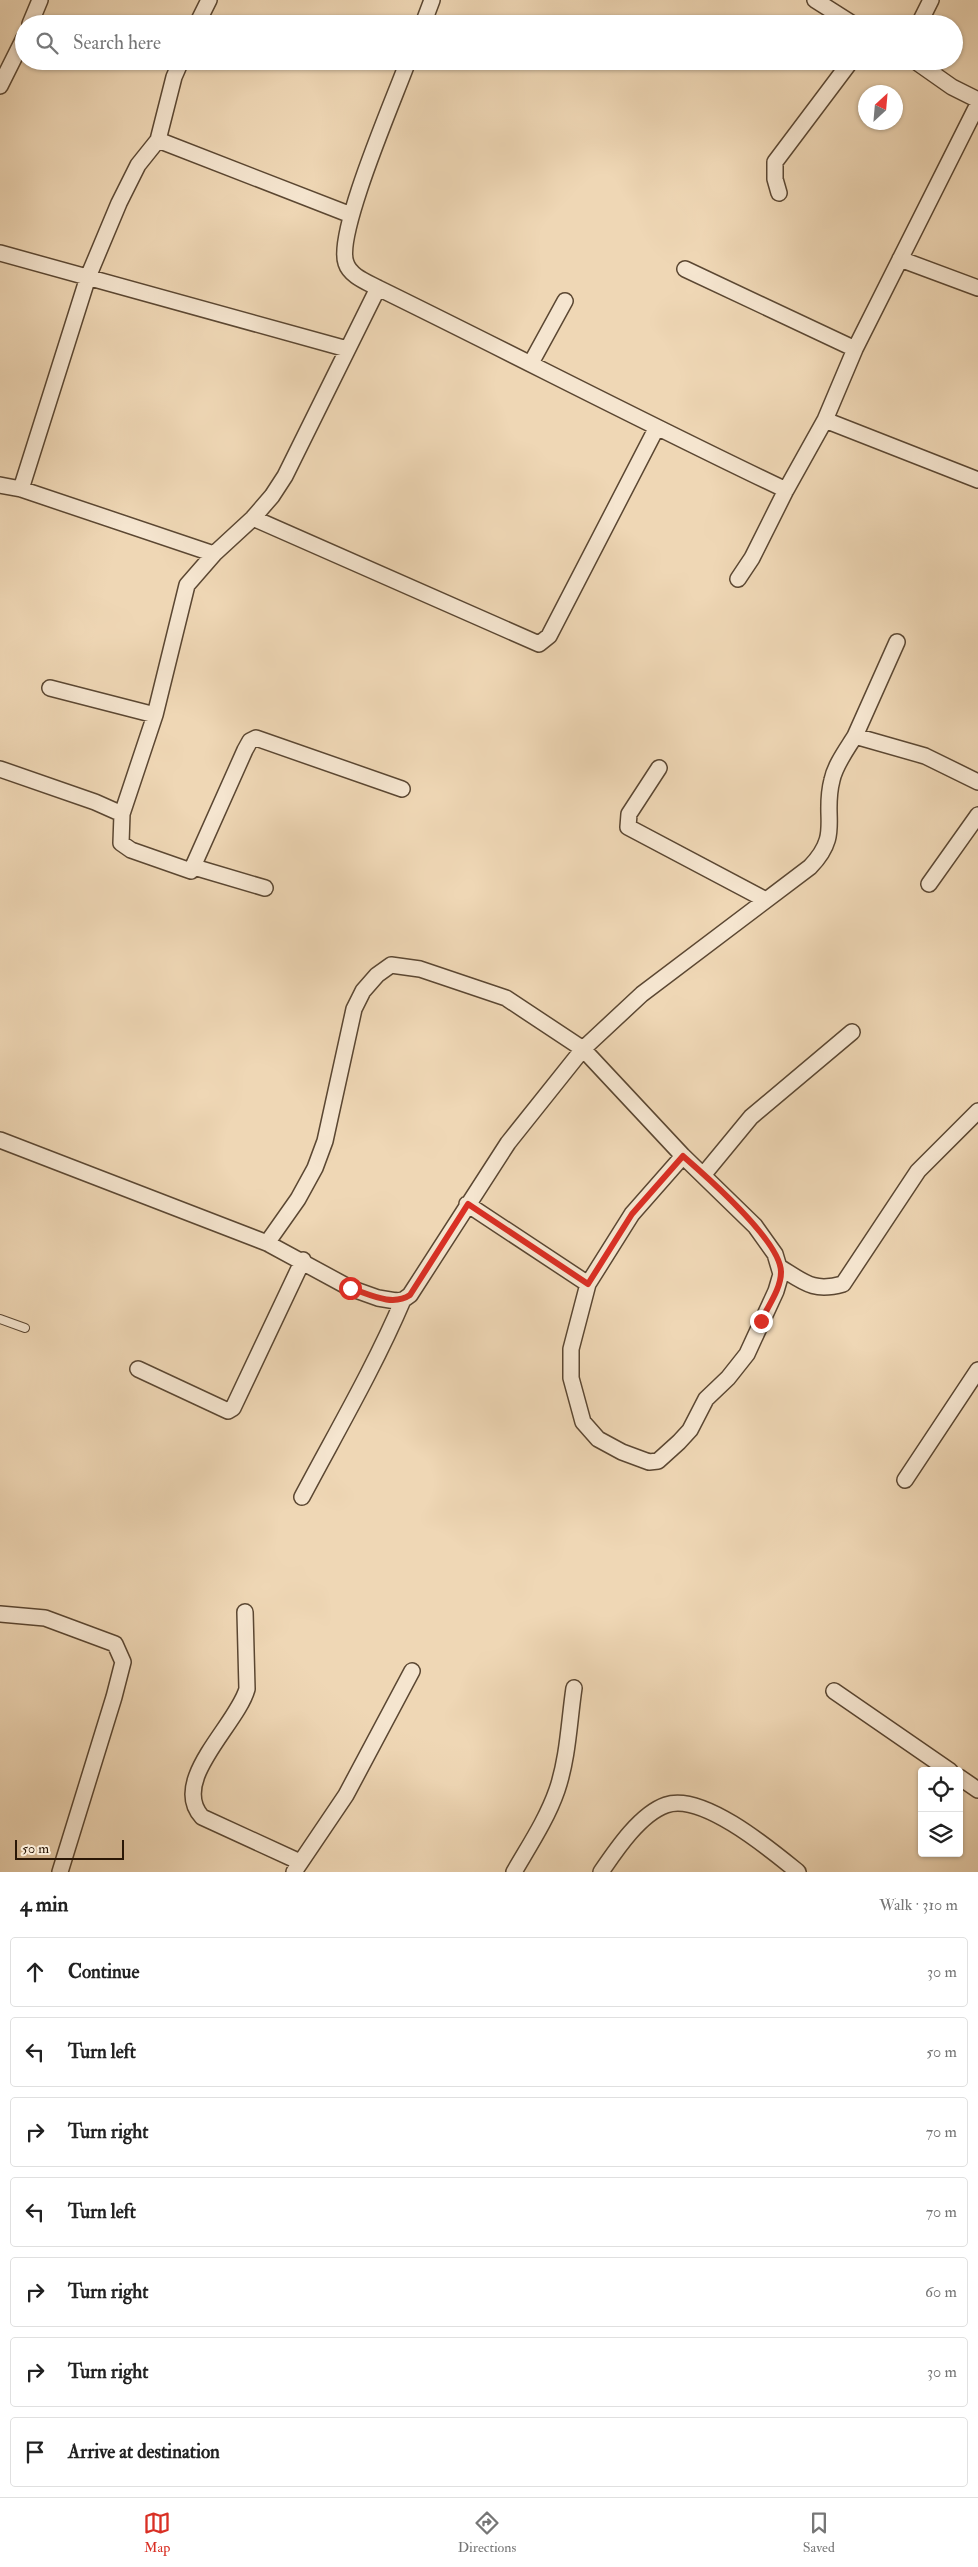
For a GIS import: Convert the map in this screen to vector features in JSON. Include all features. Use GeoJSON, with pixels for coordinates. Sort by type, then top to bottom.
{"type":"FeatureCollection","features":[{"type":"Feature","properties":{"kind":"street"},"geometry":{"type":"LineString","coordinates":[[34,15],[40,0]]}},
{"type":"Feature","properties":{"kind":"street"},"geometry":{"type":"LineString","coordinates":[[202,15],[209,0]]}},
{"type":"Feature","properties":{"kind":"street"},"geometry":{"type":"LineString","coordinates":[[426,15],[432,0]]}},
{"type":"Feature","properties":{"kind":"street"},"geometry":{"type":"LineString","coordinates":[[815,0],[839,15]]}},
{"type":"Feature","properties":{"kind":"street"},"geometry":{"type":"LineString","coordinates":[[924,15],[931,0]]}},
{"type":"Feature","properties":{"kind":"street"},"geometry":{"type":"LineString","coordinates":[[0,86],[15,56]]}},
{"type":"Feature","properties":{"kind":"street"},"geometry":{"type":"LineString","coordinates":[[21,489],[88,277],[118,203],[138,165],[158,140],[177,70]]}},
{"type":"Feature","properties":{"kind":"street"},"geometry":{"type":"LineString","coordinates":[[405,70],[351,215],[343,254],[346,266],[356,276],[378,288],[531,363],[656,429],[786,490]]}},
{"type":"Feature","properties":{"kind":"street"},"geometry":{"type":"LineString","coordinates":[[779,193],[775,179],[775,162],[845,70]]}},
{"type":"Feature","properties":{"kind":"street"},"geometry":{"type":"LineString","coordinates":[[928,70],[952,87],[978,100]]}},
{"type":"Feature","properties":{"kind":"street"},"geometry":{"type":"LineString","coordinates":[[738,579],[825,420],[855,349],[978,104]]}},
{"type":"Feature","properties":{"kind":"street"},"geometry":{"type":"LineString","coordinates":[[158,140],[351,215]]}},
{"type":"Feature","properties":{"kind":"street"},"geometry":{"type":"LineString","coordinates":[[0,253],[347,349]]}},
{"type":"Feature","properties":{"kind":"street"},"geometry":{"type":"LineString","coordinates":[[900,258],[978,288]]}},
{"type":"Feature","properties":{"kind":"street"},"geometry":{"type":"LineString","coordinates":[[685,269],[855,349]]}},
{"type":"Feature","properties":{"kind":"street"},"geometry":{"type":"LineString","coordinates":[[378,288],[285,476],[272,496],[253,518],[214,554],[187,585],[155,715],[122,814],[121,843],[124,847],[185,871],[191,871],[245,750],[250,742],[256,738],[402,789]]}},
{"type":"Feature","properties":{"kind":"street"},"geometry":{"type":"LineString","coordinates":[[531,363],[565,301]]}},
{"type":"Feature","properties":{"kind":"street"},"geometry":{"type":"LineString","coordinates":[[825,420],[978,480]]}},
{"type":"Feature","properties":{"kind":"street"},"geometry":{"type":"LineString","coordinates":[[253,518],[539,644],[549,636],[554,627],[656,429]]}},
{"type":"Feature","properties":{"kind":"street"},"geometry":{"type":"LineString","coordinates":[[0,485],[21,489],[214,554]]}},
{"type":"Feature","properties":{"kind":"street"},"geometry":{"type":"LineString","coordinates":[[302,1497],[358,1390],[380,1355],[403,1300],[410,1295],[508,1143],[583,1049],[642,994],[810,867],[823,854],[829,841],[832,780],[855,736],[897,642]]}},
{"type":"Feature","properties":{"kind":"street"},"geometry":{"type":"LineString","coordinates":[[50,688],[155,715]]}},
{"type":"Feature","properties":{"kind":"street"},"geometry":{"type":"LineString","coordinates":[[855,736],[925,756],[978,782]]}},
{"type":"Feature","properties":{"kind":"street"},"geometry":{"type":"LineString","coordinates":[[659,768],[629,814],[628,827],[632,831],[766,900]]}},
{"type":"Feature","properties":{"kind":"street"},"geometry":{"type":"LineString","coordinates":[[0,769],[122,814]]}},
{"type":"Feature","properties":{"kind":"street"},"geometry":{"type":"LineString","coordinates":[[929,884],[978,815]]}},
{"type":"Feature","properties":{"kind":"street"},"geometry":{"type":"LineString","coordinates":[[194,867],[264,888]]}},
{"type":"Feature","properties":{"kind":"street"},"geometry":{"type":"LineString","coordinates":[[267,1243],[298,1199],[315,1168],[325,1142],[354,1009],[363,991],[372,980],[391,965],[420,969],[506,998],[583,1049],[683,1156],[704,1174],[755,1226],[775,1254],[781,1268],[811,1287],[826,1289],[843,1284],[918,1171],[978,1112]]}},
{"type":"Feature","properties":{"kind":"street"},"geometry":{"type":"LineString","coordinates":[[704,1174],[751,1117],[852,1032]]}},
{"type":"Feature","properties":{"kind":"street"},"geometry":{"type":"LineString","coordinates":[[0,1140],[267,1243],[303,1260],[350,1288],[378,1298],[403,1300]]}},
{"type":"Feature","properties":{"kind":"street"},"geometry":{"type":"LineString","coordinates":[[683,1156],[632,1214],[588,1284],[571,1349],[572,1378],[583,1422],[598,1439],[622,1452],[649,1462],[658,1460],[679,1442],[690,1430],[706,1399],[728,1378],[747,1354],[776,1291],[781,1268]]}},
{"type":"Feature","properties":{"kind":"street"},"geometry":{"type":"LineString","coordinates":[[468,1204],[588,1284]]}},
{"type":"Feature","properties":{"kind":"street"},"geometry":{"type":"LineString","coordinates":[[138,1369],[211,1405],[228,1411],[233,1408],[303,1260]]}},
{"type":"Feature","properties":{"kind":"street"},"geometry":{"type":"LineString","coordinates":[[905,1480],[978,1370]]}},
{"type":"Feature","properties":{"kind":"street"},"geometry":{"type":"LineString","coordinates":[[245,1612],[247,1689],[244,1701],[231,1723],[219,1736],[195,1780],[194,1806],[202,1817],[297,1867],[346,1795],[412,1671]]}},
{"type":"Feature","properties":{"kind":"street"},"geometry":{"type":"LineString","coordinates":[[0,1614],[45,1618],[115,1644],[123,1662],[60,1872]]}},
{"type":"Feature","properties":{"kind":"street"},"geometry":{"type":"LineString","coordinates":[[514,1872],[551,1807],[557,1790],[563,1770],[574,1688]]}},
{"type":"Feature","properties":{"kind":"street"},"geometry":{"type":"LineString","coordinates":[[834,1691],[944,1767]]}},
{"type":"Feature","properties":{"kind":"street"},"geometry":{"type":"LineString","coordinates":[[963,1780],[978,1790]]}},
{"type":"Feature","properties":{"kind":"street"},"geometry":{"type":"LineString","coordinates":[[600,1872],[640,1822],[666,1805],[687,1802],[747,1831],[798,1872]]}},
{"type":"Feature","properties":{"kind":"lane"},"geometry":{"type":"LineString","coordinates":[[0,1319],[25,1328]]}},
{"type":"Feature","properties":{"kind":"route"},"geometry":{"type":"LineString","coordinates":[[350,1288],[378,1298],[396,1301],[403,1300],[410,1295],[468,1204],[588,1284],[614,1239],[632,1214],[683,1156],[704,1174],[755,1226],[775,1254],[781,1268],[781,1274],[776,1291],[761,1321]]}}]}
